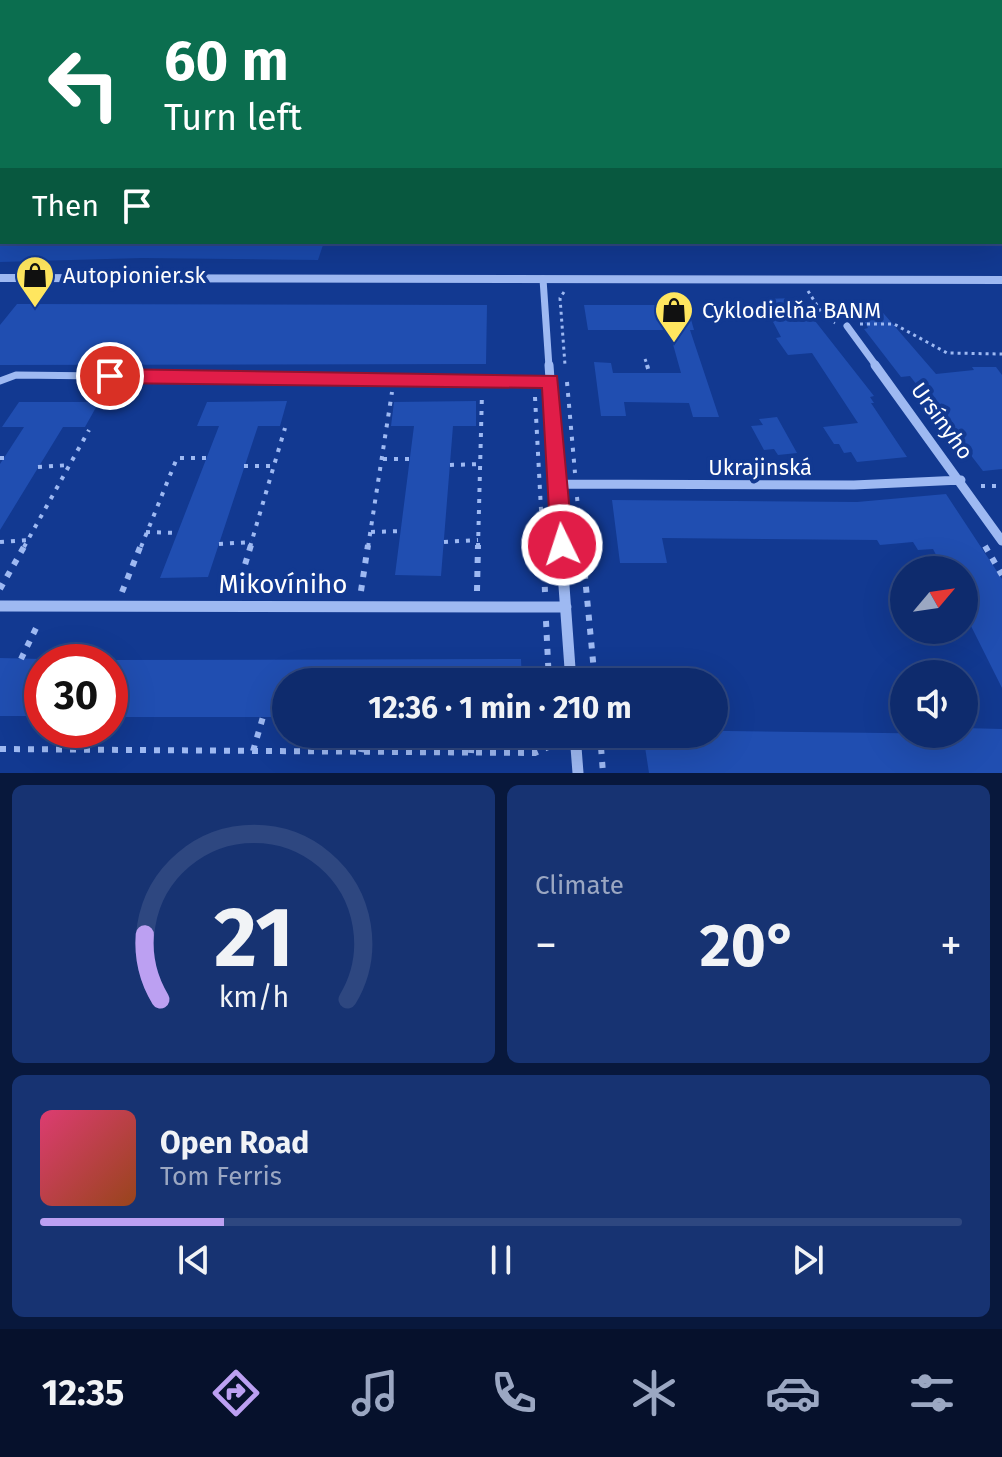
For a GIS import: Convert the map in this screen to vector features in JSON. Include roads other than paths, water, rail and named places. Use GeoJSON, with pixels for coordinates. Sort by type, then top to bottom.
{"type":"FeatureCollection","features":[{"type":"Feature","properties":{"kind":"street"},"geometry":{"type":"LineString","coordinates":[[0,278],[1002,280]]}},
{"type":"Feature","properties":{"kind":"street"},"geometry":{"type":"LineString","coordinates":[[543,279],[570,668]]}},
{"type":"Feature","properties":{"kind":"street","name":"Ursínyho"},"geometry":{"type":"LineString","coordinates":[[852,325],[1002,541]]}},
{"type":"Feature","properties":{"kind":"street","name":"Ukrajinská"},"geometry":{"type":"LineString","coordinates":[[558,484],[854,485],[961,480]]}},
{"type":"Feature","properties":{"kind":"street","name":"Mikovíniho"},"geometry":{"type":"LineString","coordinates":[[0,606],[566,607]]}},
{"type":"Feature","properties":{"kind":"street"},"geometry":{"type":"LineString","coordinates":[[576,748],[578,773]]}},
{"type":"Feature","properties":{"kind":"lane"},"geometry":{"type":"LineString","coordinates":[[0,381],[16,375],[550,381]]}},
{"type":"Feature","properties":{"kind":"place","name":"Autopionier.sk"},"geometry":{"type":"Point","coordinates":[35,309]}},
{"type":"Feature","properties":{"kind":"place","name":"Cyklodielňa BANM"},"geometry":{"type":"Point","coordinates":[674,344]}}]}
